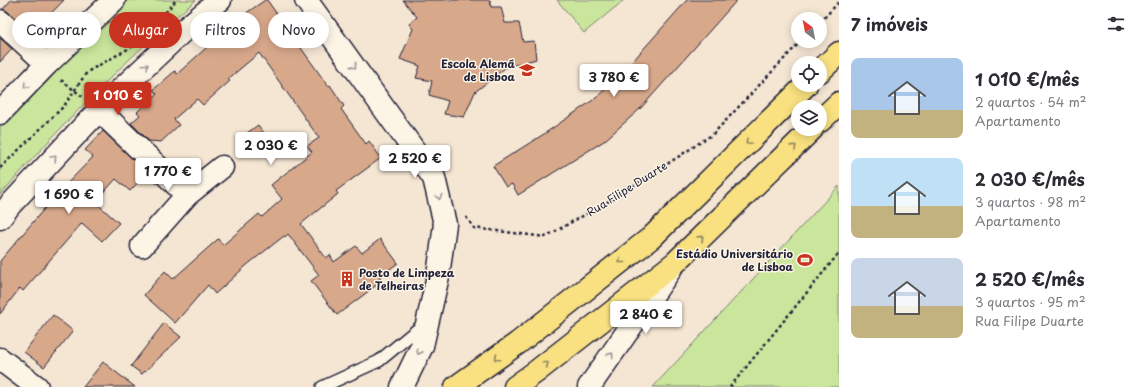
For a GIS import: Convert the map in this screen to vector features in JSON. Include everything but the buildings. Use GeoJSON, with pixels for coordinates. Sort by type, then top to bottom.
{"type":"FeatureCollection","features":[{"type":"Feature","properties":{"kind":"highway"},"geometry":{"type":"LineString","coordinates":[[827,64],[839,53]]}},
{"type":"Feature","properties":{"kind":"highway"},"geometry":{"type":"LineString","coordinates":[[456,387],[518,343],[652,237],[799,92]]}},
{"type":"Feature","properties":{"kind":"highway"},"geometry":{"type":"LineString","coordinates":[[827,114],[839,103]]}},
{"type":"Feature","properties":{"kind":"highway"},"geometry":{"type":"LineString","coordinates":[[515,387],[675,263],[805,136]]}},
{"type":"Feature","properties":{"kind":"street"},"geometry":{"type":"LineString","coordinates":[[0,113],[51,70],[114,0]]}},
{"type":"Feature","properties":{"kind":"street"},"geometry":{"type":"LineString","coordinates":[[0,218],[92,104],[220,0]]}},
{"type":"Feature","properties":{"kind":"street"},"geometry":{"type":"LineString","coordinates":[[306,0],[434,178],[445,224],[438,276],[422,346],[402,387]]}},
{"type":"Feature","properties":{"kind":"street"},"geometry":{"type":"LineString","coordinates":[[0,21],[51,70]]}},
{"type":"Feature","properties":{"kind":"street"},"geometry":{"type":"LineString","coordinates":[[92,104],[187,195]]}},
{"type":"Feature","properties":{"kind":"street"},"geometry":{"type":"LineString","coordinates":[[142,246],[187,195],[222,167]]}},
{"type":"Feature","properties":{"kind":"street"},"geometry":{"type":"LineString","coordinates":[[589,387],[675,263]]}},
{"type":"Feature","properties":{"kind":"street"},"geometry":{"type":"LineString","coordinates":[[0,359],[37,387]]}},
{"type":"Feature","properties":{"kind":"lane"},"geometry":{"type":"LineString","coordinates":[[322,387],[379,361],[427,321]]}},
{"type":"Feature","properties":{"kind":"path"},"geometry":{"type":"LineString","coordinates":[[166,12],[176,0]]}},
{"type":"Feature","properties":{"kind":"path"},"geometry":{"type":"LineString","coordinates":[[827,15],[839,2]]}},
{"type":"Feature","properties":{"kind":"path"},"geometry":{"type":"LineString","coordinates":[[0,168],[64,106],[87,72],[129,48]]}},
{"type":"Feature","properties":{"kind":"path","name":"Rua Filipe Duarte"},"geometry":{"type":"LineString","coordinates":[[465,217],[474,228],[545,237],[620,196],[713,134],[794,48]]}},
{"type":"Feature","properties":{"kind":"path"},"geometry":{"type":"LineString","coordinates":[[51,70],[92,104]]}},
{"type":"Feature","properties":{"kind":"path"},"geometry":{"type":"LineString","coordinates":[[730,387],[839,253]]}},
{"type":"Feature","properties":{"kind":"green space"},"geometry":{"type":"Polygon","coordinates":[[[128,0],[196,0],[182,12],[115,12],[128,0]]]}},
{"type":"Feature","properties":{"kind":"green space"},"geometry":{"type":"Polygon","coordinates":[[[557,0],[624,0],[584,33],[557,0]]]}},
{"type":"Feature","properties":{"kind":"green space"},"geometry":{"type":"Polygon","coordinates":[[[109,18],[109,48],[142,48],[94,94],[0,195],[0,127],[77,48],[101,48],[101,25],[109,18]]]}},
{"type":"Feature","properties":{"kind":"green space","name":"Estádio Universitário de Lisboa"},"geometry":{"type":"Polygon","coordinates":[[[839,186],[839,387],[653,387],[839,186]]]}},
{"type":"Feature","properties":{"kind":"place","name":"Escola Alemã de Lisboa"},"geometry":{"type":"Point","coordinates":[527,70]}},
{"type":"Feature","properties":{"kind":"place","name":"Estádio Universitário de Lisboa"},"geometry":{"type":"Point","coordinates":[805,260]}},
{"type":"Feature","properties":{"kind":"place","name":"Posto de Limpeza de Telheiras"},"geometry":{"type":"Point","coordinates":[347,279]}}]}
